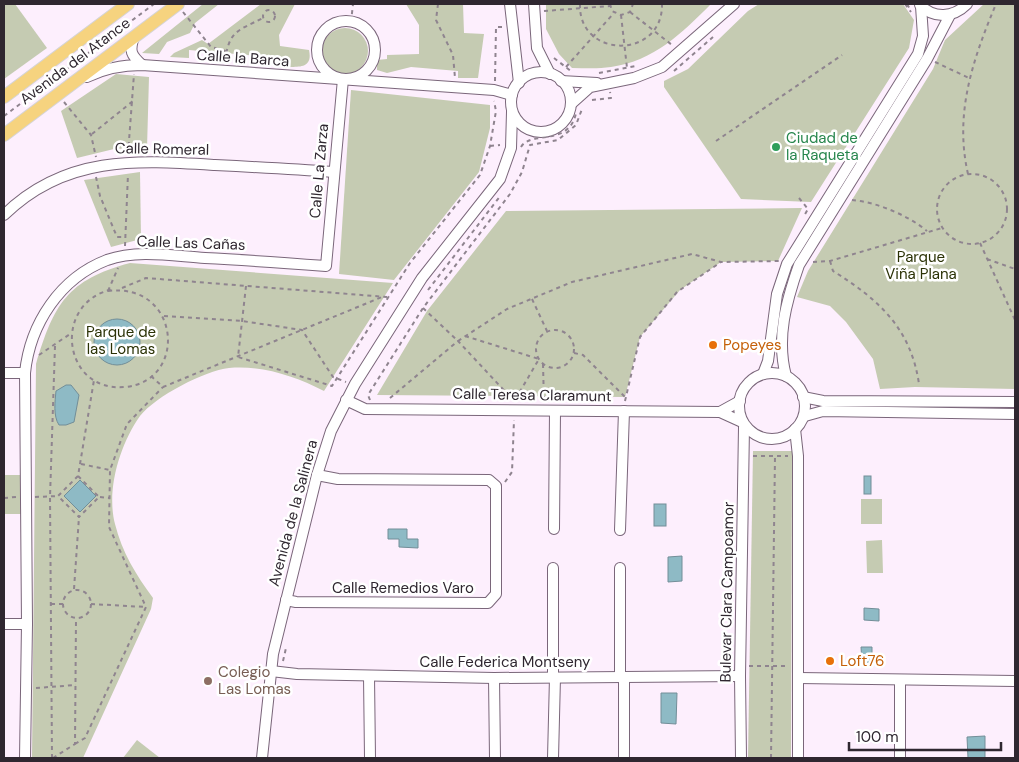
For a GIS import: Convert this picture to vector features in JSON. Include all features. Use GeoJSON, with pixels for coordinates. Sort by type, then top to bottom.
{"type":"FeatureCollection","features":[{"type":"Feature","properties":{"kind":"main road","name":"Avenida del Atance"},"geometry":{"type":"LineString","coordinates":[[7,94],[128,4]]}},
{"type":"Feature","properties":{"kind":"main road","name":"Avenida del Atance"},"geometry":{"type":"LineString","coordinates":[[4,135],[134,37],[166,8],[177,4]]}},
{"type":"Feature","properties":{"kind":"street"},"geometry":{"type":"LineString","coordinates":[[510,4],[519,83]]}},
{"type":"Feature","properties":{"kind":"street"},"geometry":{"type":"LineString","coordinates":[[534,4],[537,48],[550,74]]}},
{"type":"Feature","properties":{"kind":"street"},"geometry":{"type":"LineString","coordinates":[[561,81],[634,78],[662,67],[734,4]]}},
{"type":"Feature","properties":{"kind":"street"},"geometry":{"type":"LineString","coordinates":[[805,416],[803,397],[786,376],[781,348],[782,324],[788,296],[800,262],[927,59],[950,14],[967,4]]}},
{"type":"Feature","properties":{"kind":"street"},"geometry":{"type":"LineString","coordinates":[[920,5],[932,13],[950,14]]}},
{"type":"Feature","properties":{"kind":"street"},"geometry":{"type":"LineString","coordinates":[[920,5],[923,36],[918,54],[789,261],[777,294],[768,361],[763,374],[750,383],[740,401],[743,424],[757,436],[772,439],[788,435],[805,416],[823,411],[1015,414]]}},
{"type":"Feature","properties":{"kind":"street"},"geometry":{"type":"LineString","coordinates":[[308,78],[321,65],[317,47],[325,30],[342,22],[351,22],[360,25],[373,40],[374,49],[369,67],[383,84]]}},
{"type":"Feature","properties":{"kind":"street"},"geometry":{"type":"LineString","coordinates":[[134,37],[130,48],[132,56],[142,65]]}},
{"type":"Feature","properties":{"kind":"street","name":"Calle la Barca"},"geometry":{"type":"LineString","coordinates":[[70,85],[102,70],[121,66],[142,65],[343,79],[362,74],[369,67]]}},
{"type":"Feature","properties":{"kind":"street","name":"Calle la Barca"},"geometry":{"type":"LineString","coordinates":[[321,65],[334,77],[343,79],[383,84],[486,90],[512,94]]}},
{"type":"Feature","properties":{"kind":"street"},"geometry":{"type":"LineString","coordinates":[[574,105],[568,90],[561,81],[550,74],[534,73],[519,83],[512,94],[512,112],[518,121],[529,129],[540,132],[556,128],[586,90],[607,79]]}},
{"type":"Feature","properties":{"kind":"street","name":"Calle La Zarza"},"geometry":{"type":"LineString","coordinates":[[326,266],[333,172],[343,79]]}},
{"type":"Feature","properties":{"kind":"street","name":"Avenida de la Salinera"},"geometry":{"type":"LineString","coordinates":[[512,112],[516,149]]}},
{"type":"Feature","properties":{"kind":"street","name":"Avenida de la Salinera"},"geometry":{"type":"LineString","coordinates":[[262,758],[270,671],[317,475],[331,431],[355,384],[422,278],[500,179],[516,149],[516,138],[529,129]]}},
{"type":"Feature","properties":{"kind":"street","name":"Calle Romeral"},"geometry":{"type":"LineString","coordinates":[[4,215],[43,186],[81,170],[111,163],[150,161],[333,172]]}},
{"type":"Feature","properties":{"kind":"street","name":"Calle Las Cañas"},"geometry":{"type":"LineString","coordinates":[[25,758],[27,624],[25,373],[27,357],[35,330],[52,300],[77,277],[107,260],[140,254],[326,266]]}},
{"type":"Feature","properties":{"kind":"street"},"geometry":{"type":"LineString","coordinates":[[4,373],[25,373]]}},
{"type":"Feature","properties":{"kind":"street"},"geometry":{"type":"LineString","coordinates":[[763,374],[786,376]]}},
{"type":"Feature","properties":{"kind":"street"},"geometry":{"type":"LineString","coordinates":[[803,397],[823,401],[1015,402]]}},
{"type":"Feature","properties":{"kind":"street","name":"Calle Teresa Claramunt"},"geometry":{"type":"LineString","coordinates":[[346,400],[365,408],[554,407],[624,411],[720,412],[743,424]]}},
{"type":"Feature","properties":{"kind":"street","name":"Calle Teresa Claramunt"},"geometry":{"type":"LineString","coordinates":[[720,412],[740,401]]}},
{"type":"Feature","properties":{"kind":"street"},"geometry":{"type":"LineString","coordinates":[[554,407],[554,529]]}},
{"type":"Feature","properties":{"kind":"street"},"geometry":{"type":"LineString","coordinates":[[620,530],[624,411]]}},
{"type":"Feature","properties":{"kind":"street","name":"Bulevar Clara Campoamor"},"geometry":{"type":"LineString","coordinates":[[741,758],[740,671],[745,456],[743,424]]}},
{"type":"Feature","properties":{"kind":"street"},"geometry":{"type":"LineString","coordinates":[[795,429],[798,456],[798,758]]}},
{"type":"Feature","properties":{"kind":"street","name":"Calle Remedios Varo"},"geometry":{"type":"LineString","coordinates":[[286,600],[296,602],[488,603],[496,594],[496,486],[489,480],[338,479],[317,475]]}},
{"type":"Feature","properties":{"kind":"street"},"geometry":{"type":"LineString","coordinates":[[553,568],[553,758]]}},
{"type":"Feature","properties":{"kind":"street"},"geometry":{"type":"LineString","coordinates":[[620,568],[624,758]]}},
{"type":"Feature","properties":{"kind":"street"},"geometry":{"type":"LineString","coordinates":[[4,624],[27,624]]}},
{"type":"Feature","properties":{"kind":"street","name":"Calle Federica Montseny"},"geometry":{"type":"LineString","coordinates":[[270,671],[369,676],[494,678],[622,677],[740,671]]}},
{"type":"Feature","properties":{"kind":"street"},"geometry":{"type":"LineString","coordinates":[[369,676],[370,758]]}},
{"type":"Feature","properties":{"kind":"street"},"geometry":{"type":"LineString","coordinates":[[494,678],[494,758]]}},
{"type":"Feature","properties":{"kind":"street"},"geometry":{"type":"LineString","coordinates":[[799,678],[1015,681]]}},
{"type":"Feature","properties":{"kind":"street"},"geometry":{"type":"LineString","coordinates":[[900,680],[900,758]]}},
{"type":"Feature","properties":{"kind":"path"},"geometry":{"type":"LineString","coordinates":[[4,116],[154,4]]}},
{"type":"Feature","properties":{"kind":"path"},"geometry":{"type":"LineString","coordinates":[[177,4],[211,47],[226,50],[229,41],[234,35],[263,18]]}},
{"type":"Feature","properties":{"kind":"path"},"geometry":{"type":"LineString","coordinates":[[351,22],[353,4]]}},
{"type":"Feature","properties":{"kind":"path"},"geometry":{"type":"LineString","coordinates":[[438,4],[436,20],[453,56],[456,79]]}},
{"type":"Feature","properties":{"kind":"path"},"geometry":{"type":"LineString","coordinates":[[580,4],[586,28],[593,36],[613,46],[624,47],[636,44],[654,30],[659,20],[662,4]]}},
{"type":"Feature","properties":{"kind":"path"},"geometry":{"type":"LineString","coordinates":[[544,19],[544,11],[610,5],[614,13],[621,16],[630,12],[633,4]]}},
{"type":"Feature","properties":{"kind":"path"},"geometry":{"type":"LineString","coordinates":[[968,174],[963,150],[967,88],[976,51],[996,4]]}},
{"type":"Feature","properties":{"kind":"path"},"geometry":{"type":"LineString","coordinates":[[268,10],[274,14],[274,18],[270,22],[263,18],[264,12],[268,10]]}},
{"type":"Feature","properties":{"kind":"path"},"geometry":{"type":"LineString","coordinates":[[630,12],[673,44],[667,50]]}},
{"type":"Feature","properties":{"kind":"path"},"geometry":{"type":"LineString","coordinates":[[565,68],[614,13]]}},
{"type":"Feature","properties":{"kind":"path"},"geometry":{"type":"LineString","coordinates":[[621,16],[627,68]]}},
{"type":"Feature","properties":{"kind":"path"},"geometry":{"type":"LineString","coordinates":[[671,73],[692,58],[718,32]]}},
{"type":"Feature","properties":{"kind":"path"},"geometry":{"type":"LineString","coordinates":[[551,55],[565,68],[574,72]]}},
{"type":"Feature","properties":{"kind":"path"},"geometry":{"type":"LineString","coordinates":[[716,141],[842,55]]}},
{"type":"Feature","properties":{"kind":"path"},"geometry":{"type":"LineString","coordinates":[[607,79],[627,68],[644,64]]}},
{"type":"Feature","properties":{"kind":"path"},"geometry":{"type":"LineString","coordinates":[[587,102],[611,98],[607,79],[596,73]]}},
{"type":"Feature","properties":{"kind":"path"},"geometry":{"type":"LineString","coordinates":[[238,357],[332,386],[386,297],[410,263],[480,175],[490,146],[496,111],[494,101],[486,97],[486,90]]}},
{"type":"Feature","properties":{"kind":"path"},"geometry":{"type":"LineString","coordinates":[[602,94],[616,92]]}},
{"type":"Feature","properties":{"kind":"path"},"geometry":{"type":"LineString","coordinates":[[7,94],[20,104],[29,115]]}},
{"type":"Feature","properties":{"kind":"path"},"geometry":{"type":"LineString","coordinates":[[58,95],[91,135],[96,157],[104,156]]}},
{"type":"Feature","properties":{"kind":"path"},"geometry":{"type":"LineString","coordinates":[[91,135],[133,101]]}},
{"type":"Feature","properties":{"kind":"path"},"geometry":{"type":"LineString","coordinates":[[516,149],[526,141],[549,138],[564,130],[575,117],[574,105]]}},
{"type":"Feature","properties":{"kind":"path"},"geometry":{"type":"LineString","coordinates":[[378,401],[370,400],[368,395],[423,308],[510,194],[522,172],[530,145],[558,140],[568,133],[576,125],[583,106]]}},
{"type":"Feature","properties":{"kind":"path"},"geometry":{"type":"LineString","coordinates":[[120,153],[128,153]]}},
{"type":"Feature","properties":{"kind":"path"},"geometry":{"type":"LineString","coordinates":[[94,173],[100,196],[117,237],[126,237]]}},
{"type":"Feature","properties":{"kind":"path"},"geometry":{"type":"LineString","coordinates":[[968,174],[984,175],[994,181],[1006,199],[1005,222],[999,231],[980,243],[969,244],[958,241],[942,228],[938,218],[939,196],[944,187],[952,180],[968,174]]}},
{"type":"Feature","properties":{"kind":"path"},"geometry":{"type":"LineString","coordinates":[[423,296],[504,192]]}},
{"type":"Feature","properties":{"kind":"path"},"geometry":{"type":"LineString","coordinates":[[840,199],[866,201],[918,223],[928,232]]}},
{"type":"Feature","properties":{"kind":"path"},"geometry":{"type":"LineString","coordinates":[[800,262],[830,261],[942,228]]}},
{"type":"Feature","properties":{"kind":"path"},"geometry":{"type":"LineString","coordinates":[[980,243],[1015,320]]}},
{"type":"Feature","properties":{"kind":"path"},"geometry":{"type":"LineString","coordinates":[[389,401],[392,395],[465,336],[507,309],[572,282],[692,254],[721,262],[789,261]]}},
{"type":"Feature","properties":{"kind":"path"},"geometry":{"type":"LineString","coordinates":[[987,259],[1015,269]]}},
{"type":"Feature","properties":{"kind":"path"},"geometry":{"type":"LineString","coordinates":[[830,261],[833,271],[882,306],[895,322],[916,365],[919,384]]}},
{"type":"Feature","properties":{"kind":"path"},"geometry":{"type":"LineString","coordinates":[[574,353],[583,355],[625,397],[640,337],[677,292],[721,262]]}},
{"type":"Feature","properties":{"kind":"path"},"geometry":{"type":"LineString","coordinates":[[120,289],[146,278],[386,297]]}},
{"type":"Feature","properties":{"kind":"path"},"geometry":{"type":"LineString","coordinates":[[238,357],[246,286]]}},
{"type":"Feature","properties":{"kind":"path"},"geometry":{"type":"LineString","coordinates":[[108,290],[132,290],[151,300],[164,316],[169,333],[168,347],[161,364],[151,376],[134,385],[124,387],[106,386],[94,380],[79,366],[71,348],[70,334],[77,314],[86,302],[108,290],[114,289]]}},
{"type":"Feature","properties":{"kind":"path"},"geometry":{"type":"LineString","coordinates":[[52,758],[86,738],[146,607],[109,527],[110,470],[126,424],[163,387],[386,297]]}},
{"type":"Feature","properties":{"kind":"path"},"geometry":{"type":"LineString","coordinates":[[532,299],[547,332]]}},
{"type":"Feature","properties":{"kind":"path"},"geometry":{"type":"LineString","coordinates":[[423,308],[458,341]]}},
{"type":"Feature","properties":{"kind":"path"},"geometry":{"type":"LineString","coordinates":[[164,316],[242,321],[302,330],[335,379],[355,384]]}},
{"type":"Feature","properties":{"kind":"path"},"geometry":{"type":"LineString","coordinates":[[465,336],[539,360],[556,368],[568,364],[574,353],[572,339],[567,334],[554,330],[542,336],[536,347],[539,360],[514,403]]}},
{"type":"Feature","properties":{"kind":"path"},"geometry":{"type":"LineString","coordinates":[[39,356],[70,334]]}},
{"type":"Feature","properties":{"kind":"path"},"geometry":{"type":"LineString","coordinates":[[52,758],[50,497],[55,346]]}},
{"type":"Feature","properties":{"kind":"path"},"geometry":{"type":"LineString","coordinates":[[544,364],[544,403],[554,407]]}},
{"type":"Feature","properties":{"kind":"path"},"geometry":{"type":"LineString","coordinates":[[151,376],[163,387]]}},
{"type":"Feature","properties":{"kind":"path"},"geometry":{"type":"LineString","coordinates":[[26,497],[58,496],[78,476],[94,380]]}},
{"type":"Feature","properties":{"kind":"path"},"geometry":{"type":"LineString","coordinates":[[745,456],[798,456]]}},
{"type":"Feature","properties":{"kind":"path"},"geometry":{"type":"LineString","coordinates":[[771,758],[775,456]]}},
{"type":"Feature","properties":{"kind":"path"},"geometry":{"type":"LineString","coordinates":[[80,464],[110,470]]}},
{"type":"Feature","properties":{"kind":"path"},"geometry":{"type":"LineString","coordinates":[[78,476],[99,497],[110,498]]}},
{"type":"Feature","properties":{"kind":"path"},"geometry":{"type":"LineString","coordinates":[[58,496],[79,517]]}},
{"type":"Feature","properties":{"kind":"path"},"geometry":{"type":"LineString","coordinates":[[74,590],[79,517],[99,497]]}},
{"type":"Feature","properties":{"kind":"path"},"geometry":{"type":"LineString","coordinates":[[74,590],[86,593],[91,604],[87,615],[76,619],[66,614],[63,604],[66,595],[74,590]]}},
{"type":"Feature","properties":{"kind":"path"},"geometry":{"type":"LineString","coordinates":[[51,604],[63,604]]}},
{"type":"Feature","properties":{"kind":"path"},"geometry":{"type":"LineString","coordinates":[[91,604],[146,607]]}},
{"type":"Feature","properties":{"kind":"path"},"geometry":{"type":"LineString","coordinates":[[75,744],[76,619]]}},
{"type":"Feature","properties":{"kind":"path"},"geometry":{"type":"LineString","coordinates":[[282,673],[286,647]]}},
{"type":"Feature","properties":{"kind":"path"},"geometry":{"type":"LineString","coordinates":[[740,671],[773,666],[799,666]]}},
{"type":"Feature","properties":{"kind":"path"},"geometry":{"type":"LineString","coordinates":[[33,688],[76,685]]}},
{"type":"Feature","properties":{"kind":"green space"},"geometry":{"type":"Polygon","coordinates":[[[4,4],[15,4],[47,48],[4,79],[4,4]]]}},
{"type":"Feature","properties":{"kind":"green space"},"geometry":{"type":"Polygon","coordinates":[[[203,4],[219,4],[195,23],[190,33],[167,42],[159,54],[142,53],[203,4]]]}},
{"type":"Feature","properties":{"kind":"green space"},"geometry":{"type":"Polygon","coordinates":[[[261,4],[295,4],[279,35],[280,46],[309,50],[310,56],[307,64],[300,67],[284,67],[284,58],[189,50],[189,58],[170,57],[174,53],[202,40],[208,44],[261,4]]]}},
{"type":"Feature","properties":{"kind":"green space"},"geometry":{"type":"Polygon","coordinates":[[[406,4],[463,4],[464,33],[484,34],[478,78],[458,78],[458,71],[411,67],[387,73],[377,70],[377,60],[387,59],[387,55],[419,54],[419,25],[406,4]]]}},
{"type":"Feature","properties":{"kind":"green space"},"geometry":{"type":"Polygon","coordinates":[[[546,4],[711,4],[678,35],[641,59],[611,67],[572,68],[559,54],[546,29],[546,4]]]}},
{"type":"Feature","properties":{"kind":"green space","name":"Ciudad de la Raqueta"},"geometry":{"type":"Polygon","coordinates":[[[759,4],[903,4],[914,20],[909,48],[811,202],[741,199],[664,87],[664,81],[688,69],[748,11],[759,4]]]}},
{"type":"Feature","properties":{"kind":"green space","name":"Parque Viña Plana"},"geometry":{"type":"Polygon","coordinates":[[[984,4],[1015,4],[1015,389],[915,387],[880,389],[873,359],[846,322],[830,306],[797,297],[808,271],[933,69],[945,40],[984,4]]]}},
{"type":"Feature","properties":{"kind":"green space"},"geometry":{"type":"Polygon","coordinates":[[[350,28],[362,34],[367,42],[367,60],[362,68],[354,73],[340,74],[328,68],[323,60],[322,46],[328,34],[336,29],[350,28]]]}},
{"type":"Feature","properties":{"kind":"green space"},"geometry":{"type":"Polygon","coordinates":[[[116,74],[149,77],[147,148],[114,149],[77,158],[61,111],[116,74]]]}},
{"type":"Feature","properties":{"kind":"green space"},"geometry":{"type":"Polygon","coordinates":[[[351,90],[490,105],[490,128],[479,172],[394,280],[339,274],[351,90]]]}},
{"type":"Feature","properties":{"kind":"green space"},"geometry":{"type":"Polygon","coordinates":[[[140,172],[141,239],[111,247],[84,180],[140,172]]]}},
{"type":"Feature","properties":{"kind":"green space"},"geometry":{"type":"Polygon","coordinates":[[[802,208],[778,261],[721,262],[680,290],[640,337],[625,397],[377,395],[427,311],[506,211],[802,208]]]}},
{"type":"Feature","properties":{"kind":"green space","name":"Parque de las Lomas"},"geometry":{"type":"Polygon","coordinates":[[[130,263],[393,283],[324,391],[290,376],[266,370],[229,368],[207,374],[181,386],[157,400],[140,416],[126,440],[121,454],[112,497],[118,534],[135,572],[153,598],[151,609],[83,758],[32,758],[36,364],[49,325],[66,297],[91,278],[130,263]]]}},
{"type":"Feature","properties":{"kind":"green space"},"geometry":{"type":"Polygon","coordinates":[[[753,451],[792,451],[791,758],[748,758],[753,451]]]}},
{"type":"Feature","properties":{"kind":"green space"},"geometry":{"type":"Polygon","coordinates":[[[4,475],[25,475],[25,514],[4,514],[4,475]]]}},
{"type":"Feature","properties":{"kind":"green space"},"geometry":{"type":"Polygon","coordinates":[[[861,499],[882,499],[882,524],[861,524],[861,499]]]}},
{"type":"Feature","properties":{"kind":"green space"},"geometry":{"type":"Polygon","coordinates":[[[882,540],[883,573],[867,573],[866,541],[882,540]]]}},
{"type":"Feature","properties":{"kind":"green space"},"geometry":{"type":"Polygon","coordinates":[[[137,740],[160,758],[123,758],[137,740]]]}},
{"type":"Feature","properties":{"kind":"water"},"geometry":{"type":"Polygon","coordinates":[[[117,319],[130,323],[136,329],[140,342],[136,355],[130,361],[117,365],[104,361],[98,355],[94,342],[98,329],[104,323],[117,319]]]}},
{"type":"Feature","properties":{"kind":"water"},"geometry":{"type":"Polygon","coordinates":[[[66,385],[71,385],[79,395],[74,422],[59,425],[55,413],[56,391],[66,385]]]}},
{"type":"Feature","properties":{"kind":"water"},"geometry":{"type":"Polygon","coordinates":[[[864,476],[871,476],[871,494],[864,494],[864,476]]]}},
{"type":"Feature","properties":{"kind":"water"},"geometry":{"type":"Polygon","coordinates":[[[80,480],[96,496],[80,512],[64,496],[80,480]]]}},
{"type":"Feature","properties":{"kind":"water"},"geometry":{"type":"Polygon","coordinates":[[[654,504],[666,504],[666,526],[654,526],[654,504]]]}},
{"type":"Feature","properties":{"kind":"water"},"geometry":{"type":"Polygon","coordinates":[[[388,529],[407,529],[407,539],[418,539],[418,548],[399,547],[399,539],[388,539],[388,529]]]}},
{"type":"Feature","properties":{"kind":"water"},"geometry":{"type":"Polygon","coordinates":[[[682,556],[682,581],[668,582],[668,557],[682,556]]]}},
{"type":"Feature","properties":{"kind":"water"},"geometry":{"type":"Polygon","coordinates":[[[864,608],[879,609],[879,621],[864,620],[864,608]]]}},
{"type":"Feature","properties":{"kind":"water"},"geometry":{"type":"Polygon","coordinates":[[[861,647],[872,647],[872,663],[862,663],[861,647]]]}},
{"type":"Feature","properties":{"kind":"water"},"geometry":{"type":"Polygon","coordinates":[[[661,693],[677,693],[676,724],[661,723],[661,693]]]}},
{"type":"Feature","properties":{"kind":"water"},"geometry":{"type":"Polygon","coordinates":[[[985,736],[985,758],[968,758],[967,737],[985,736]]]}},
{"type":"Feature","properties":{"kind":"place","name":"Ciudad de la Raqueta"},"geometry":{"type":"Point","coordinates":[776,147]}},
{"type":"Feature","properties":{"kind":"place","name":"Popeyes"},"geometry":{"type":"Point","coordinates":[713,345]}},
{"type":"Feature","properties":{"kind":"place","name":"Loft76"},"geometry":{"type":"Point","coordinates":[830,661]}},
{"type":"Feature","properties":{"kind":"place","name":"Colegio Las Lomas"},"geometry":{"type":"Point","coordinates":[208,681]}}]}
